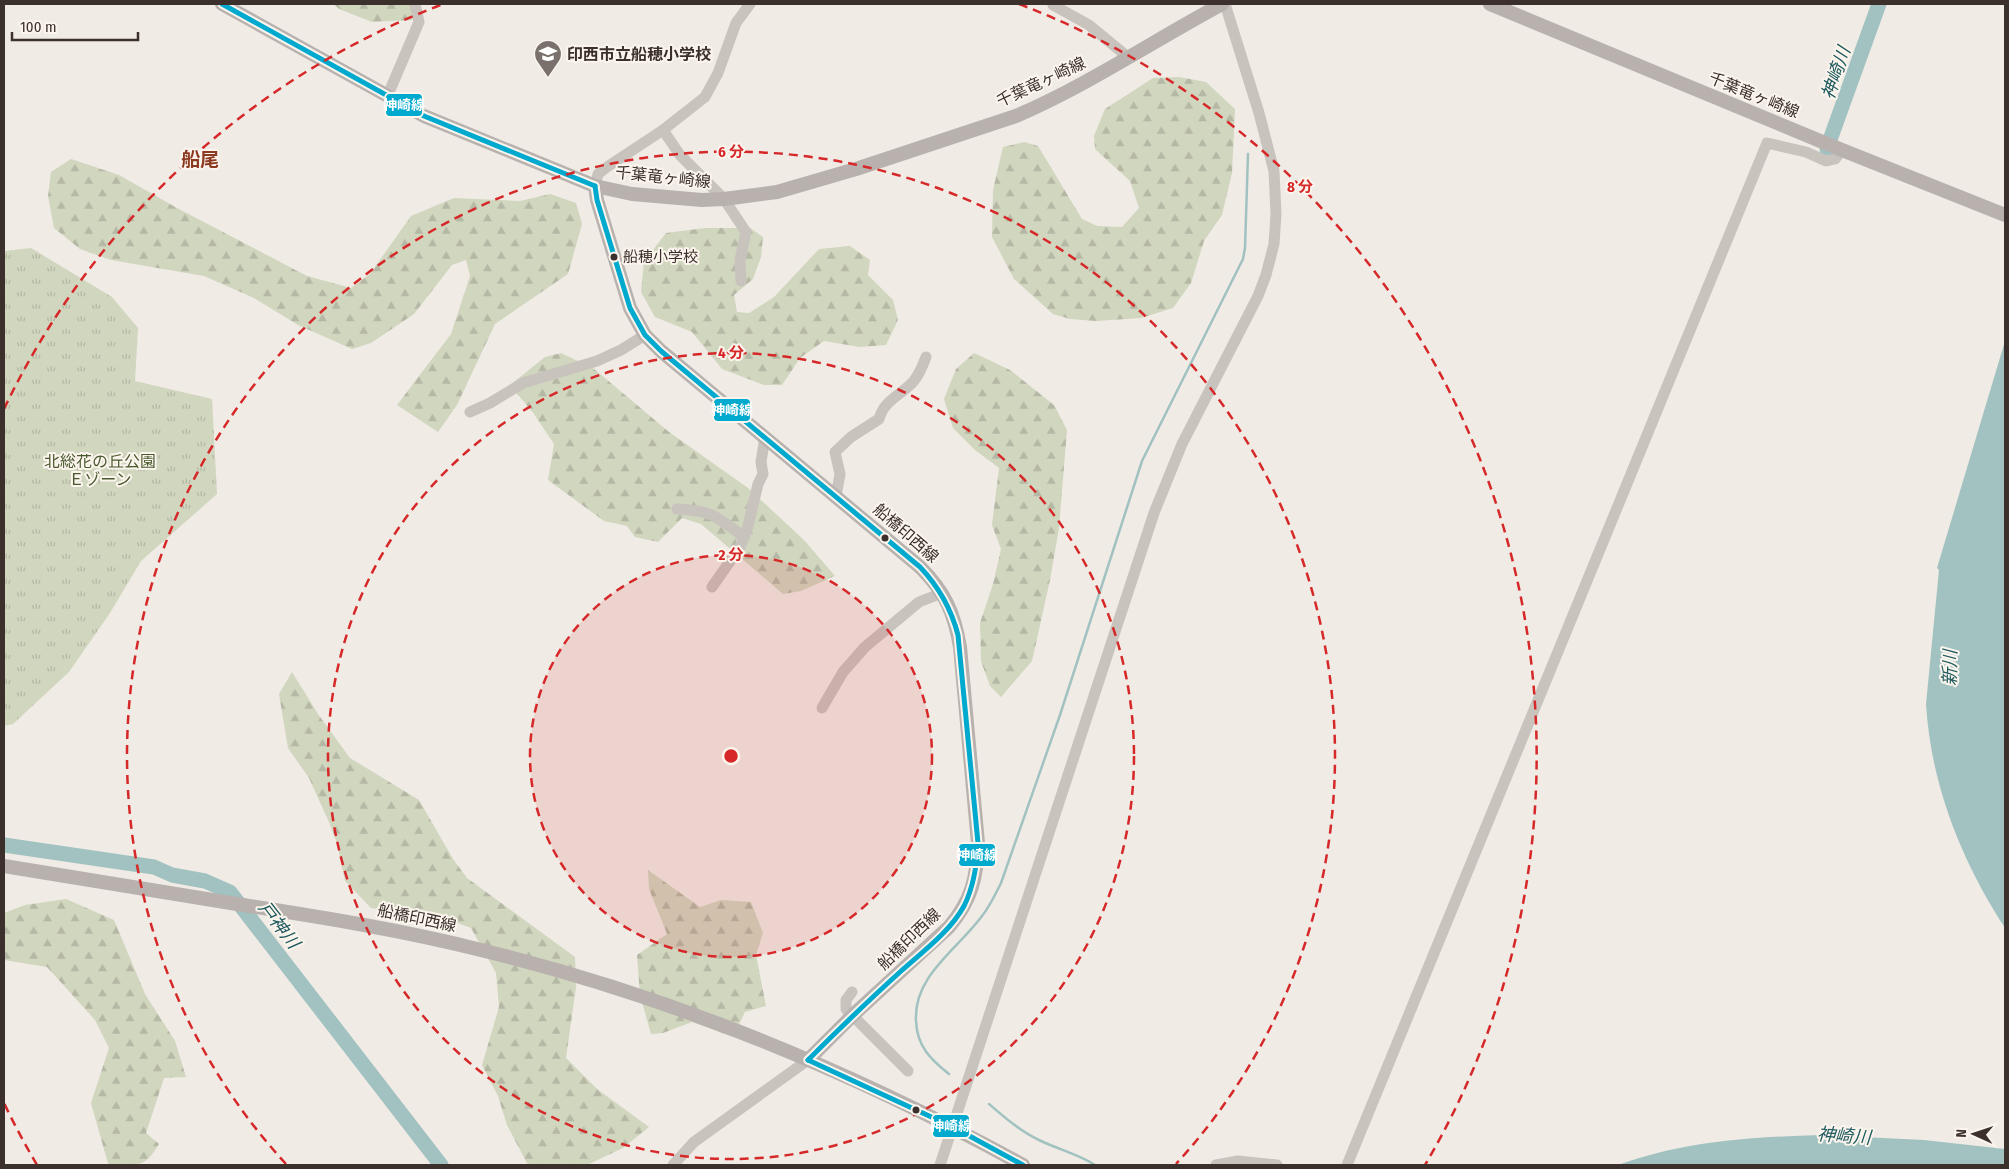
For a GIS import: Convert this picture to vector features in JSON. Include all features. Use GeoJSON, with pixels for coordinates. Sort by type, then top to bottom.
{"type":"FeatureCollection","features":[{"type":"Feature","properties":{"kind":"main road","name":"千葉竜ヶ崎線"},"geometry":{"type":"LineString","coordinates":[[222,4],[387,97],[424,116],[475,138],[594,186],[658,197],[702,200],[777,192],[806,185],[999,122],[1048,102],[1224,4]]}},
{"type":"Feature","properties":{"kind":"main road","name":"千葉竜ヶ崎線"},"geometry":{"type":"LineString","coordinates":[[1490,4],[1834,147],[2005,215]]}},
{"type":"Feature","properties":{"kind":"main road","name":"船橋印西線"},"geometry":{"type":"LineString","coordinates":[[594,186],[630,308],[645,335],[661,351],[920,567],[934,580],[954,616],[960,647],[978,843],[974,882],[959,916],[808,1060]]}},
{"type":"Feature","properties":{"kind":"main road","name":"船橋印西線"},"geometry":{"type":"LineString","coordinates":[[4,866],[357,923],[486,951],[579,978],[655,1002],[808,1060],[953,1127],[1023,1165]]}},
{"type":"Feature","properties":{"kind":"street"},"geometry":{"type":"LineString","coordinates":[[387,97],[418,22],[415,4]]}},
{"type":"Feature","properties":{"kind":"street"},"geometry":{"type":"LineString","coordinates":[[594,186],[598,174],[607,166],[663,130],[706,97],[718,73],[736,23],[750,4]]}},
{"type":"Feature","properties":{"kind":"street"},"geometry":{"type":"LineString","coordinates":[[940,1165],[1154,513],[1186,437],[1258,296],[1270,260],[1276,214],[1274,171],[1259,113],[1224,4]]}},
{"type":"Feature","properties":{"kind":"street"},"geometry":{"type":"LineString","coordinates":[[1053,5],[1089,25],[1129,58]]}},
{"type":"Feature","properties":{"kind":"street"},"geometry":{"type":"LineString","coordinates":[[663,130],[680,156],[724,199],[746,232],[740,260],[741,282]]}},
{"type":"Feature","properties":{"kind":"street"},"geometry":{"type":"LineString","coordinates":[[1347,1165],[1768,143],[1806,152],[1826,161],[1835,159],[1834,147]]}},
{"type":"Feature","properties":{"kind":"street"},"geometry":{"type":"LineString","coordinates":[[470,412],[490,403],[523,383],[596,361],[621,350],[645,335]]}},
{"type":"Feature","properties":{"kind":"street"},"geometry":{"type":"LineString","coordinates":[[836,496],[840,474],[836,452],[851,437],[879,419],[881,411],[888,402],[914,381],[926,357]]}},
{"type":"Feature","properties":{"kind":"street"},"geometry":{"type":"LineString","coordinates":[[712,587],[744,537],[758,484],[763,474],[761,462],[765,437]]}},
{"type":"Feature","properties":{"kind":"street"},"geometry":{"type":"LineString","coordinates":[[677,509],[708,512],[717,516],[744,537]]}},
{"type":"Feature","properties":{"kind":"street"},"geometry":{"type":"LineString","coordinates":[[822,708],[843,672],[865,647],[919,602],[942,593]]}},
{"type":"Feature","properties":{"kind":"street"},"geometry":{"type":"LineString","coordinates":[[852,992],[845,1005],[852,1016],[908,1071]]}},
{"type":"Feature","properties":{"kind":"street"},"geometry":{"type":"LineString","coordinates":[[673,1165],[694,1142],[808,1060]]}},
{"type":"Feature","properties":{"kind":"street"},"geometry":{"type":"LineString","coordinates":[[1216,1165],[1238,1161],[1277,1165]]}},
{"type":"Feature","properties":{"kind":"green space"},"geometry":{"type":"Polygon","coordinates":[[[334,4],[411,4],[412,20],[372,22],[339,9],[334,4]]]}},
{"type":"Feature","properties":{"kind":"green space"},"geometry":{"type":"Polygon","coordinates":[[[1179,77],[1206,82],[1235,109],[1232,173],[1222,215],[1204,241],[1191,283],[1173,308],[1141,318],[1096,321],[1070,319],[1053,314],[1014,279],[992,237],[993,190],[1003,147],[1024,142],[1038,146],[1082,219],[1097,226],[1122,227],[1139,208],[1130,181],[1095,149],[1094,136],[1105,109],[1153,78],[1179,77]]]}},
{"type":"Feature","properties":{"kind":"green space"},"geometry":{"type":"Polygon","coordinates":[[[71,159],[119,175],[177,208],[307,276],[351,288],[370,274],[411,216],[454,198],[520,201],[550,194],[576,203],[582,224],[568,274],[495,324],[457,405],[438,432],[397,405],[451,334],[470,276],[466,260],[452,265],[414,314],[371,343],[352,349],[298,325],[254,298],[204,276],[111,260],[80,249],[54,228],[48,196],[51,172],[71,159]]]}},
{"type":"Feature","properties":{"kind":"green space"},"geometry":{"type":"Polygon","coordinates":[[[705,228],[750,228],[763,237],[761,257],[753,279],[734,295],[737,312],[749,313],[774,297],[819,249],[850,246],[870,260],[868,275],[893,300],[898,320],[886,345],[860,347],[824,341],[800,358],[782,385],[764,385],[722,369],[692,332],[655,317],[641,292],[644,262],[666,233],[705,228]]]}},
{"type":"Feature","properties":{"kind":"green space","name":"北総花の丘公園 Ｅゾーン"},"geometry":{"type":"Polygon","coordinates":[[[31,248],[112,297],[138,328],[135,381],[212,399],[217,494],[141,561],[110,613],[69,672],[13,724],[4,726],[4,251],[31,248]]]}},
{"type":"Feature","properties":{"kind":"green space"},"geometry":{"type":"Polygon","coordinates":[[[561,353],[593,368],[669,432],[748,488],[804,540],[835,576],[801,591],[783,594],[701,524],[682,518],[658,542],[635,537],[627,526],[604,521],[548,480],[554,444],[534,414],[510,385],[545,357],[561,353]]]}},
{"type":"Feature","properties":{"kind":"green space"},"geometry":{"type":"Polygon","coordinates":[[[974,353],[1010,370],[1054,405],[1067,430],[1059,528],[1050,580],[1032,661],[1001,697],[990,686],[981,661],[980,623],[993,584],[1001,549],[992,525],[999,468],[975,450],[953,428],[944,399],[956,369],[974,353]]]}},
{"type":"Feature","properties":{"kind":"green space"},"geometry":{"type":"Polygon","coordinates":[[[292,672],[318,714],[350,758],[419,800],[453,859],[467,878],[575,957],[576,987],[566,1058],[597,1089],[649,1127],[623,1148],[587,1165],[528,1165],[507,1125],[498,1096],[482,1065],[499,1007],[496,973],[471,928],[447,919],[371,908],[345,881],[337,843],[329,822],[309,778],[288,748],[279,694],[292,672]]]}},
{"type":"Feature","properties":{"kind":"green space"},"geometry":{"type":"Polygon","coordinates":[[[648,870],[700,907],[721,900],[751,902],[763,933],[756,955],[766,1006],[745,1012],[733,1037],[692,1022],[663,1033],[651,1034],[640,995],[637,955],[667,934],[649,889],[648,870]]]}},
{"type":"Feature","properties":{"kind":"green space"},"geometry":{"type":"Polygon","coordinates":[[[66,899],[114,920],[145,994],[175,1041],[186,1077],[164,1078],[146,1133],[159,1144],[149,1158],[139,1164],[109,1165],[107,1160],[91,1103],[109,1048],[95,1020],[47,967],[4,960],[4,913],[25,905],[66,899]]]}},
{"type":"Feature","properties":{"kind":"water","name":"新川"},"geometry":{"type":"Polygon","coordinates":[[[2005,341],[2005,928],[1975,876],[1951,821],[1934,764],[1926,704],[1939,570],[1937,568],[2005,341]]]}},
{"type":"Feature","properties":{"kind":"water"},"geometry":{"type":"Polygon","coordinates":[[[1821,1135],[1924,1140],[2005,1149],[2005,1165],[1618,1165],[1668,1150],[1693,1145],[1743,1139],[1821,1135]]]}},
{"type":"Feature","properties":{"kind":"waterway","name":"神崎川"},"geometry":{"type":"LineString","coordinates":[[1828,155],[1827,148],[1879,4]]}},
{"type":"Feature","properties":{"kind":"waterway"},"geometry":{"type":"LineString","coordinates":[[949,1074],[930,1057],[922,1045],[917,1030],[917,1005],[929,977],[985,912],[1001,883],[1060,715],[1142,461],[1243,259],[1248,154]]}},
{"type":"Feature","properties":{"kind":"waterway","name":"戸神川"},"geometry":{"type":"LineString","coordinates":[[4,845],[154,867],[172,875],[205,881],[230,892],[441,1165]]}},
{"type":"Feature","properties":{"kind":"waterway"},"geometry":{"type":"LineString","coordinates":[[989,1104],[1012,1124],[1025,1132],[1095,1165]]}},
{"type":"Feature","properties":{"kind":"transit line","name":"神崎線"},"geometry":{"type":"LineString","coordinates":[[222,4],[424,116],[595,186]]}},
{"type":"Feature","properties":{"kind":"transit line","name":"神崎線"},"geometry":{"type":"LineString","coordinates":[[595,186],[597,200],[630,308],[645,335],[661,351],[920,567],[944,598],[958,635],[978,843],[973,883],[964,906],[951,925],[808,1060]]}},
{"type":"Feature","properties":{"kind":"transit line","name":"神崎線"},"geometry":{"type":"LineString","coordinates":[[808,1060],[953,1127],[1023,1165]]}},
{"type":"Feature","properties":{"kind":"place","name":"印西市立船穂小学校"},"geometry":{"type":"Point","coordinates":[548,78]}},
{"type":"Feature","properties":{"kind":"place","name":"船穂小学校"},"geometry":{"type":"Point","coordinates":[614,257]}},
{"type":"Feature","properties":{"kind":"district","name":"船尾"},"geometry":{"type":"Point","coordinates":[200,159]}}]}
